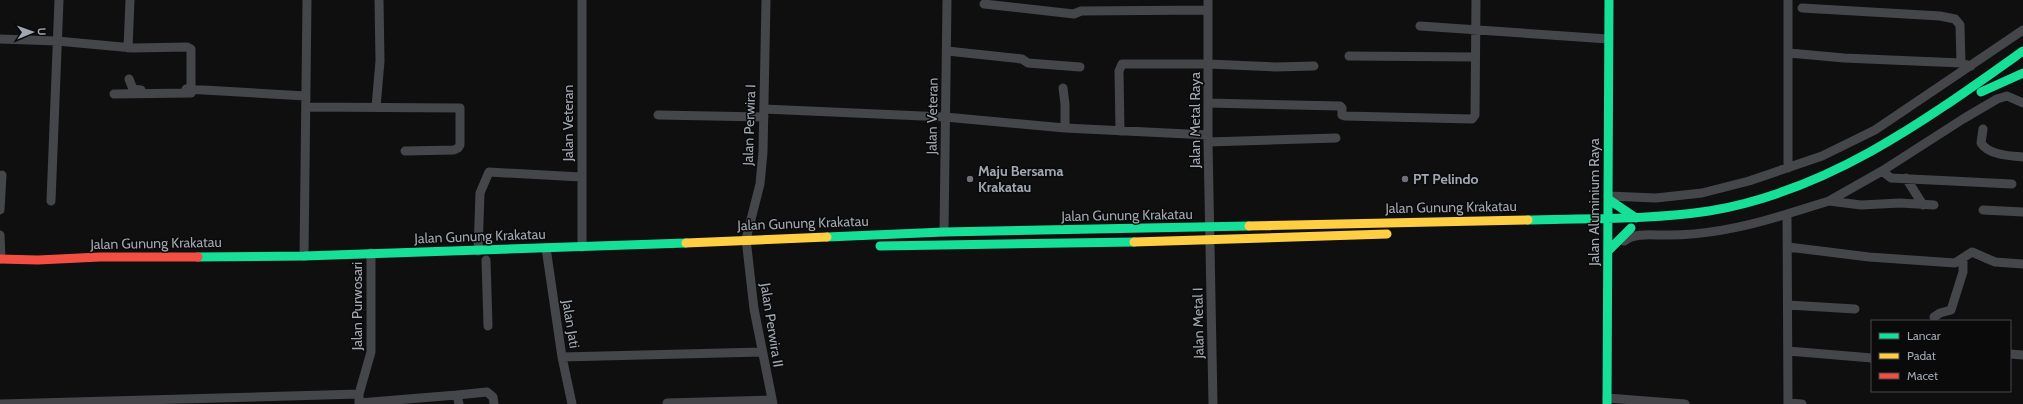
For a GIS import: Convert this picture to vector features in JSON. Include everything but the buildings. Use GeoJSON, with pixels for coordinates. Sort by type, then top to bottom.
{"type":"FeatureCollection","features":[{"type":"Feature","properties":{"kind":"main road","name":"Jalan Aluminium Raya"},"geometry":{"type":"LineString","coordinates":[[1607,401],[1609,0]]}},
{"type":"Feature","properties":{"kind":"main road","name":"Jalan Gunung Krakatau"},"geometry":{"type":"LineString","coordinates":[[188,267],[371,258],[484,258],[546,248],[746,239],[944,232],[1636,218],[1705,213],[1756,202],[1834,172],[1869,154],[1901,134],[2023,51]]}},
{"type":"Feature","properties":{"kind":"main road"},"geometry":{"type":"LineString","coordinates":[[1918,135],[2023,64]]}},
{"type":"Feature","properties":{"kind":"main road"},"geometry":{"type":"LineString","coordinates":[[1981,92],[2023,73]]}},
{"type":"Feature","properties":{"kind":"main road","name":"Jalan Gunung Krakatau"},"geometry":{"type":"LineString","coordinates":[[1475,231],[1631,228],[1711,218],[1792,199],[1807,193]]}},
{"type":"Feature","properties":{"kind":"main road"},"geometry":{"type":"LineString","coordinates":[[1608,198],[1636,218]]}},
{"type":"Feature","properties":{"kind":"main road"},"geometry":{"type":"LineString","coordinates":[[1608,251],[1631,228]]}},
{"type":"Feature","properties":{"kind":"main road","name":"Jalan Gunung Krakatau"},"geometry":{"type":"LineString","coordinates":[[872,246],[1210,241],[1398,234]]}},
{"type":"Feature","properties":{"kind":"main road","name":"Jalan Gunung Krakatau"},"geometry":{"type":"LineString","coordinates":[[665,253],[770,249]]}},
{"type":"Feature","properties":{"kind":"main road","name":"Jalan Gunung Krakatau"},"geometry":{"type":"LineString","coordinates":[[0,259],[38,260],[304,256],[438,261]]}},
{"type":"Feature","properties":{"kind":"main road","name":"Jalan Gunung Krakatau"},"geometry":{"type":"LineString","coordinates":[[543,259],[560,258]]}},
{"type":"Feature","properties":{"kind":"main road"},"geometry":{"type":"LineString","coordinates":[[22,269],[53,269]]}},
{"type":"Feature","properties":{"kind":"street"},"geometry":{"type":"LineString","coordinates":[[51,201],[59,0]]}},
{"type":"Feature","properties":{"kind":"street"},"geometry":{"type":"LineString","coordinates":[[128,48],[130,0]]}},
{"type":"Feature","properties":{"kind":"street"},"geometry":{"type":"LineString","coordinates":[[304,256],[307,107],[307,0]]}},
{"type":"Feature","properties":{"kind":"street"},"geometry":{"type":"LineString","coordinates":[[376,107],[380,61],[379,0]]}},
{"type":"Feature","properties":{"kind":"street","name":"Jalan Veteran"},"geometry":{"type":"LineString","coordinates":[[582,0],[582,247]]}},
{"type":"Feature","properties":{"kind":"street","name":"Jalan Perwira I"},"geometry":{"type":"LineString","coordinates":[[747,250],[746,239],[760,184],[764,113],[766,0]]}},
{"type":"Feature","properties":{"kind":"street","name":"Jalan Veteran"},"geometry":{"type":"LineString","coordinates":[[944,232],[947,0]]}},
{"type":"Feature","properties":{"kind":"street","name":"Jalan Metal Raya"},"geometry":{"type":"LineString","coordinates":[[1208,0],[1210,241]]}},
{"type":"Feature","properties":{"kind":"street"},"geometry":{"type":"LineString","coordinates":[[1208,103],[1340,106],[1342,108],[1342,115],[1345,116],[1470,120],[1475,115],[1474,57],[1476,0]]}},
{"type":"Feature","properties":{"kind":"street"},"geometry":{"type":"LineString","coordinates":[[1788,0],[1788,168]]}},
{"type":"Feature","properties":{"kind":"street"},"geometry":{"type":"LineString","coordinates":[[984,4],[1074,14],[1078,14],[1081,11],[1143,9],[1208,10]]}},
{"type":"Feature","properties":{"kind":"street"},"geometry":{"type":"LineString","coordinates":[[1802,8],[1935,16],[1955,19],[1960,25],[1960,63]]}},
{"type":"Feature","properties":{"kind":"street"},"geometry":{"type":"LineString","coordinates":[[1420,26],[1608,39]]}},
{"type":"Feature","properties":{"kind":"street"},"geometry":{"type":"LineString","coordinates":[[1608,198],[1656,198],[1702,194],[1749,181],[1822,156],[1875,130],[2023,30]]}},
{"type":"Feature","properties":{"kind":"street"},"geometry":{"type":"LineString","coordinates":[[0,39],[57,41],[128,48],[190,48],[191,92],[114,94]]}},
{"type":"Feature","properties":{"kind":"street"},"geometry":{"type":"LineString","coordinates":[[947,52],[1022,59],[1028,63],[1080,67]]}},
{"type":"Feature","properties":{"kind":"street"},"geometry":{"type":"LineString","coordinates":[[1789,53],[1844,58],[1960,63],[1971,66]]}},
{"type":"Feature","properties":{"kind":"street"},"geometry":{"type":"LineString","coordinates":[[1349,56],[1474,57]]}},
{"type":"Feature","properties":{"kind":"street"},"geometry":{"type":"LineString","coordinates":[[1120,131],[1119,69],[1122,64],[1208,64],[1275,67],[1314,66]]}},
{"type":"Feature","properties":{"kind":"street"},"geometry":{"type":"LineString","coordinates":[[129,79],[131,87],[136,90],[191,89],[306,96]]}},
{"type":"Feature","properties":{"kind":"street"},"geometry":{"type":"LineString","coordinates":[[1063,88],[1065,104],[1064,128]]}},
{"type":"Feature","properties":{"kind":"street"},"geometry":{"type":"LineString","coordinates":[[1608,264],[1618,247],[1625,240],[1634,236],[1699,234],[1721,231],[1758,224],[1829,201],[1882,172],[1963,119],[1997,100],[2007,96],[2023,103]]}},
{"type":"Feature","properties":{"kind":"street"},"geometry":{"type":"LineString","coordinates":[[307,107],[460,108],[460,145],[458,148],[454,150],[405,151]]}},
{"type":"Feature","properties":{"kind":"street"},"geometry":{"type":"LineString","coordinates":[[658,115],[764,113],[945,117],[1208,139],[1336,138]]}},
{"type":"Feature","properties":{"kind":"street"},"geometry":{"type":"LineString","coordinates":[[1983,129],[1981,143],[1984,148],[1993,152],[2023,157]]}},
{"type":"Feature","properties":{"kind":"street"},"geometry":{"type":"LineString","coordinates":[[488,326],[480,193],[489,172],[581,178]]}},
{"type":"Feature","properties":{"kind":"street"},"geometry":{"type":"LineString","coordinates":[[1882,172],[1889,177],[2012,184]]}},
{"type":"Feature","properties":{"kind":"street"},"geometry":{"type":"LineString","coordinates":[[0,210],[2,175]]}},
{"type":"Feature","properties":{"kind":"street"},"geometry":{"type":"LineString","coordinates":[[1906,178],[1923,205]]}},
{"type":"Feature","properties":{"kind":"street"},"geometry":{"type":"LineString","coordinates":[[1829,201],[1861,205],[1900,203],[1934,205]]}},
{"type":"Feature","properties":{"kind":"street"},"geometry":{"type":"LineString","coordinates":[[1983,210],[2023,212]]}},
{"type":"Feature","properties":{"kind":"street"},"geometry":{"type":"LineString","coordinates":[[1787,214],[1788,403],[1802,404]]}},
{"type":"Feature","properties":{"kind":"street"},"geometry":{"type":"LineString","coordinates":[[0,235],[0,259]]}},
{"type":"Feature","properties":{"kind":"street","name":"Jalan Metal I"},"geometry":{"type":"LineString","coordinates":[[1210,241],[1213,404]]}},
{"type":"Feature","properties":{"kind":"street"},"geometry":{"type":"LineString","coordinates":[[1788,247],[1876,258],[1955,263],[1963,260],[1972,252],[1991,261],[2023,264]]}},
{"type":"Feature","properties":{"kind":"street","name":"Jalan Jati"},"geometry":{"type":"LineString","coordinates":[[546,248],[543,259],[572,404]]}},
{"type":"Feature","properties":{"kind":"street","name":"Jalan Perwira II"},"geometry":{"type":"LineString","coordinates":[[747,250],[762,352],[772,402]]}},
{"type":"Feature","properties":{"kind":"street","name":"Jalan Purwosari"},"geometry":{"type":"LineString","coordinates":[[359,400],[371,352],[371,258]]}},
{"type":"Feature","properties":{"kind":"street"},"geometry":{"type":"LineString","coordinates":[[1934,317],[1940,313],[1951,310],[1961,282],[1963,260]]}},
{"type":"Feature","properties":{"kind":"street"},"geometry":{"type":"LineString","coordinates":[[1788,305],[1856,309]]}},
{"type":"Feature","properties":{"kind":"street"},"geometry":{"type":"LineString","coordinates":[[1788,351],[1871,358]]}},
{"type":"Feature","properties":{"kind":"street"},"geometry":{"type":"LineString","coordinates":[[562,357],[762,352]]}},
{"type":"Feature","properties":{"kind":"street"},"geometry":{"type":"LineString","coordinates":[[2011,354],[2023,355]]}},
{"type":"Feature","properties":{"kind":"street"},"geometry":{"type":"LineString","coordinates":[[1,404],[229,400],[458,399],[487,392],[493,397],[494,404]]}},
{"type":"Feature","properties":{"kind":"street"},"geometry":{"type":"LineString","coordinates":[[1607,401],[1685,404]]}},
{"type":"Feature","properties":{"kind":"street"},"geometry":{"type":"LineString","coordinates":[[667,403],[772,402]]}},
{"type":"Feature","properties":{"kind":"traffic: fast"},"geometry":{"type":"LineString","coordinates":[[1607,404],[1609,0]]}},
{"type":"Feature","properties":{"kind":"traffic: fast"},"geometry":{"type":"LineString","coordinates":[[1528,220],[1618,218],[1686,214],[1709,211],[1753,201],[1795,187],[1836,170],[1913,127],[2023,51]]}},
{"type":"Feature","properties":{"kind":"traffic: fast"},"geometry":{"type":"LineString","coordinates":[[1981,92],[2023,73]]}},
{"type":"Feature","properties":{"kind":"traffic: fast"},"geometry":{"type":"LineString","coordinates":[[1608,199],[1636,218]]}},
{"type":"Feature","properties":{"kind":"traffic: fast"},"geometry":{"type":"LineString","coordinates":[[827,237],[944,232],[1249,226]]}},
{"type":"Feature","properties":{"kind":"traffic: fast"},"geometry":{"type":"LineString","coordinates":[[1608,251],[1631,228]]}},
{"type":"Feature","properties":{"kind":"traffic: fast"},"geometry":{"type":"LineString","coordinates":[[880,246],[1134,242]]}},
{"type":"Feature","properties":{"kind":"traffic: fast"},"geometry":{"type":"LineString","coordinates":[[198,257],[304,256],[686,243]]}},
{"type":"Feature","properties":{"kind":"traffic: slow"},"geometry":{"type":"LineString","coordinates":[[1249,226],[1528,220]]}},
{"type":"Feature","properties":{"kind":"traffic: slow"},"geometry":{"type":"LineString","coordinates":[[1134,242],[1387,234]]}},
{"type":"Feature","properties":{"kind":"traffic: slow"},"geometry":{"type":"LineString","coordinates":[[686,243],[827,237]]}},
{"type":"Feature","properties":{"kind":"traffic: jam"},"geometry":{"type":"LineString","coordinates":[[0,259],[38,260],[100,257],[198,257]]}},
{"type":"Feature","properties":{"kind":"place","name":"Maju Bersama Krakatau"},"geometry":{"type":"Point","coordinates":[970,179]}},
{"type":"Feature","properties":{"kind":"place","name":"PT Pelindo"},"geometry":{"type":"Point","coordinates":[1405,179]}}]}
